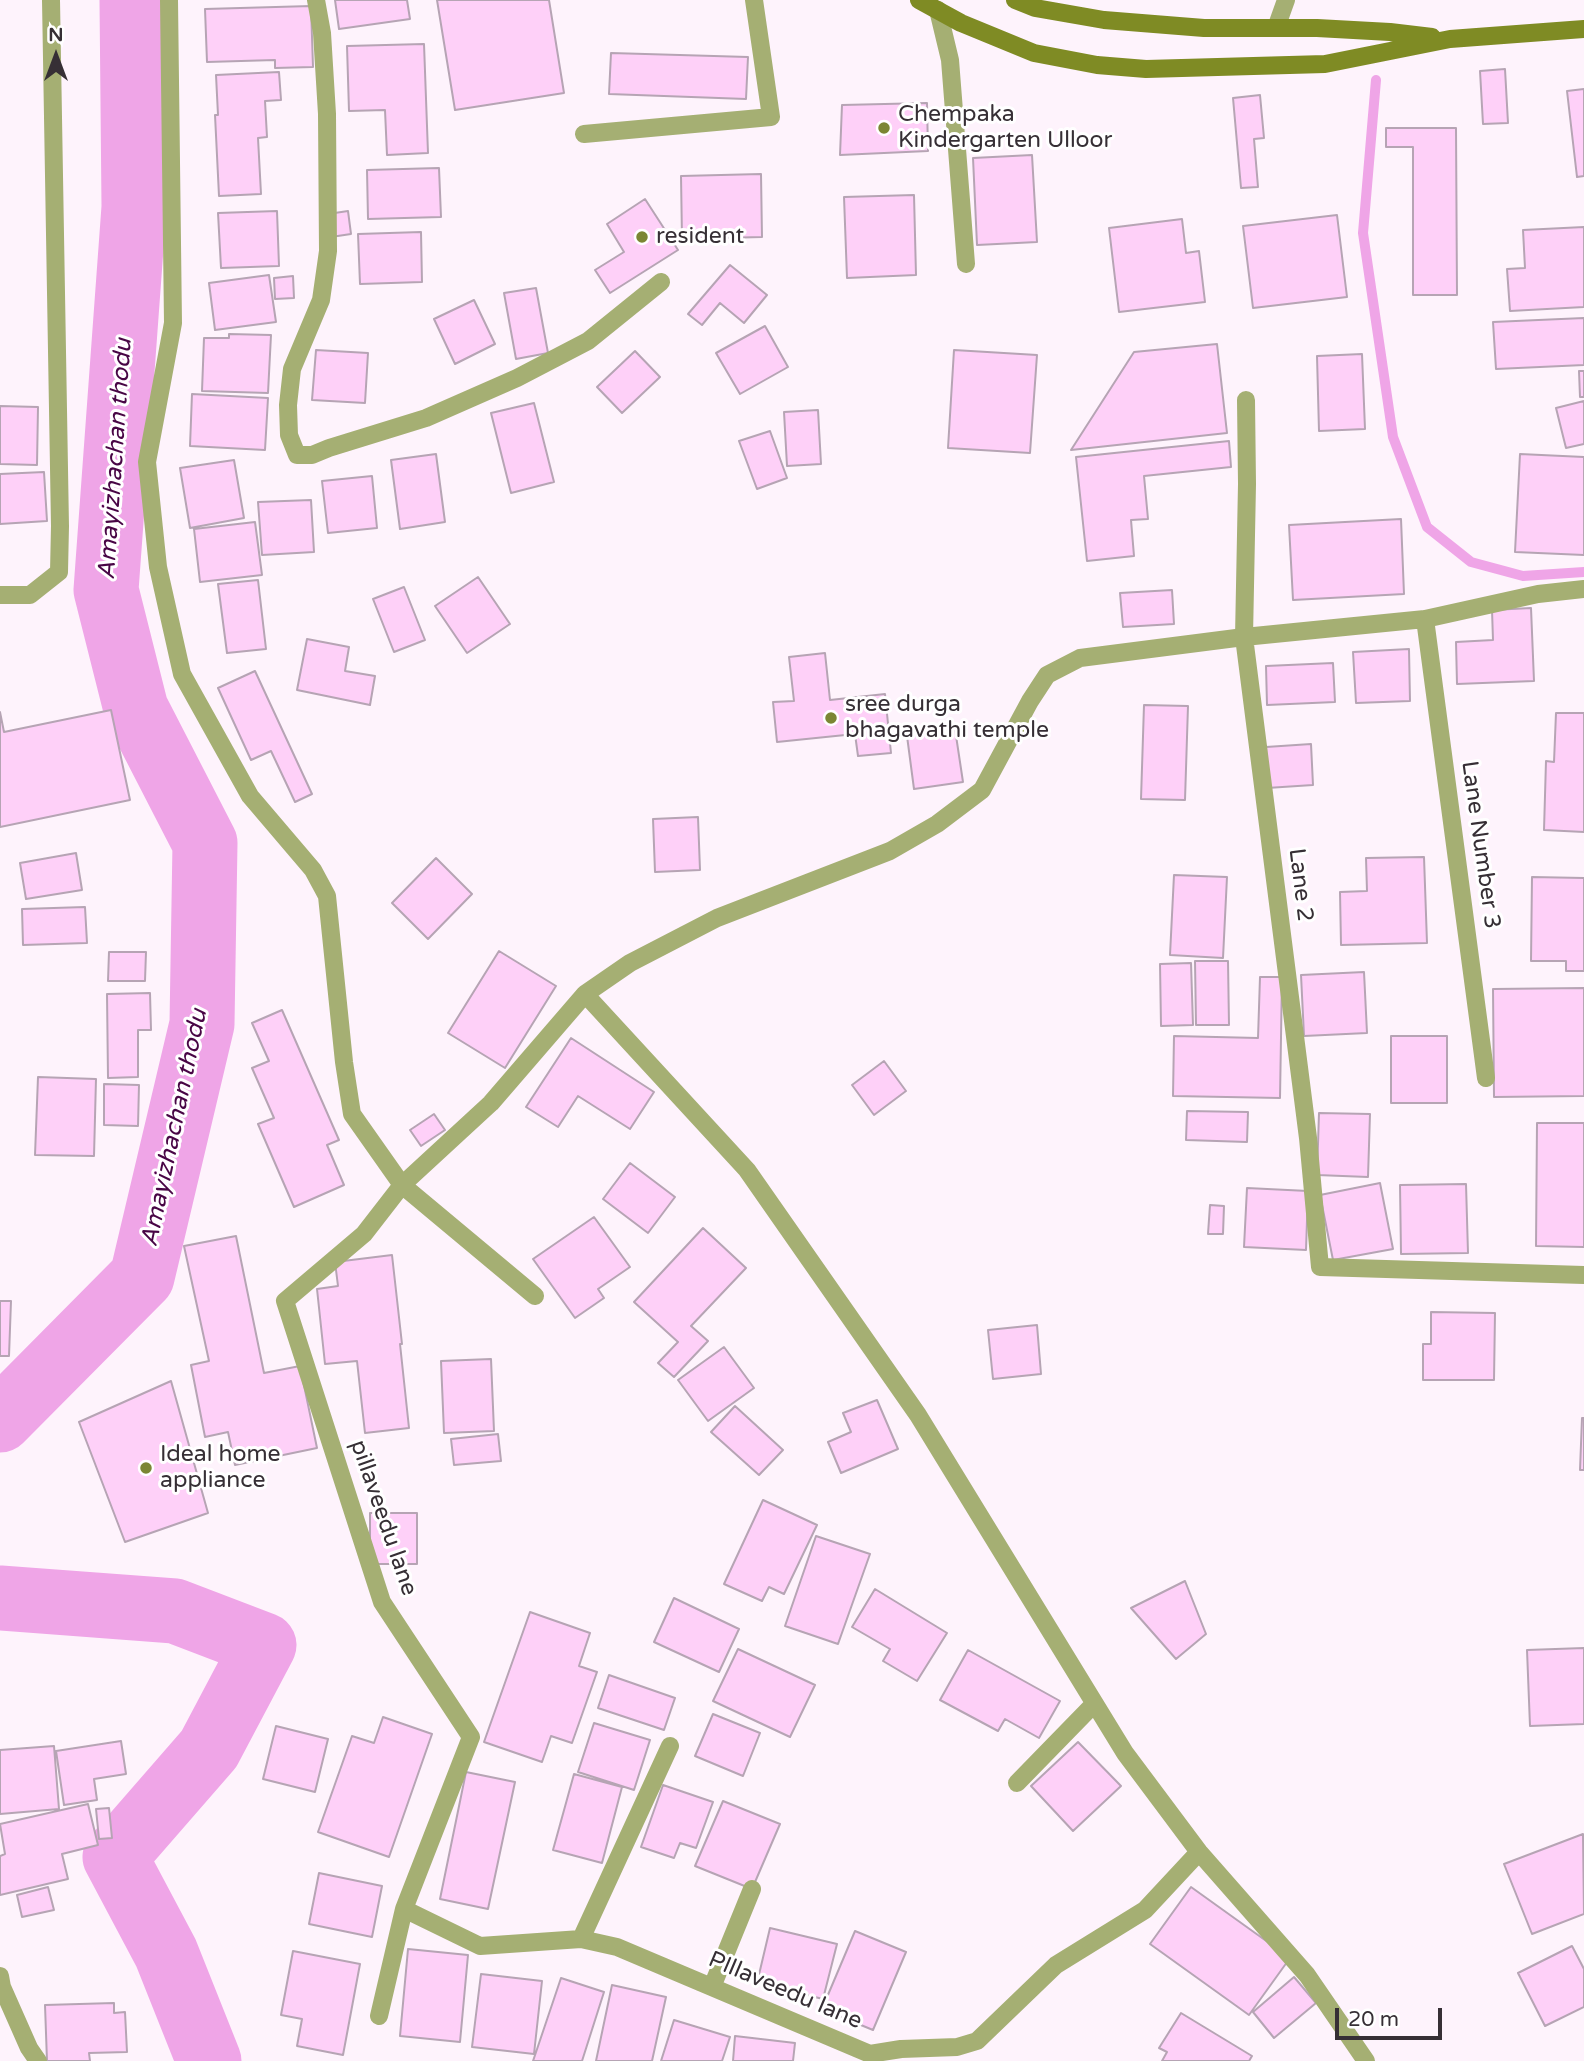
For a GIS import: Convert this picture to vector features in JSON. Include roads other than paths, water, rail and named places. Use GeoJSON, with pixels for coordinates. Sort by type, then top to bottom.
{"type":"FeatureCollection","features":[{"type":"Feature","properties":{"kind":"main road"},"geometry":{"type":"LineString","coordinates":[[919,0],[961,23],[1034,53],[1097,65],[1146,69],[1325,64],[1450,39],[1584,29]]}},
{"type":"Feature","properties":{"kind":"main road"},"geometry":{"type":"LineString","coordinates":[[1015,0],[1035,8],[1104,20],[1204,28],[1317,27],[1450,39]]}},
{"type":"Feature","properties":{"kind":"street"},"geometry":{"type":"LineString","coordinates":[[0,595],[30,595],[59,572],[51,0]]}},
{"type":"Feature","properties":{"kind":"street"},"geometry":{"type":"LineString","coordinates":[[169,0],[173,323],[146,462],[158,567],[182,674],[250,796],[313,870],[327,896],[342,1049],[352,1114],[402,1185],[535,1296]]}},
{"type":"Feature","properties":{"kind":"street"},"geometry":{"type":"LineString","coordinates":[[316,0],[322,33],[327,114],[328,251],[321,300],[292,369],[289,435],[297,455],[312,455],[426,418],[517,378],[588,341],[661,282]]}},
{"type":"Feature","properties":{"kind":"street"},"geometry":{"type":"LineString","coordinates":[[584,134],[771,117],[754,0]]}},
{"type":"Feature","properties":{"kind":"street"},"geometry":{"type":"LineString","coordinates":[[1276,28],[1286,0]]}},
{"type":"Feature","properties":{"kind":"street"},"geometry":{"type":"LineString","coordinates":[[938,10],[950,60],[966,264]]}},
{"type":"Feature","properties":{"kind":"street","name":"Lane 2"},"geometry":{"type":"LineString","coordinates":[[1245,400],[1247,484],[1244,638],[1308,1138],[1320,1268],[1584,1275]]}},
{"type":"Feature","properties":{"kind":"street"},"geometry":{"type":"LineString","coordinates":[[402,1185],[491,1102],[585,994],[630,963],[717,918],[890,851],[937,824],[982,790],[1047,675],[1080,658],[1425,618],[1538,594],[1584,589]]}},
{"type":"Feature","properties":{"kind":"street","name":"Lane Number 3"},"geometry":{"type":"LineString","coordinates":[[1425,618],[1486,1078]]}},
{"type":"Feature","properties":{"kind":"street"},"geometry":{"type":"LineString","coordinates":[[585,994],[747,1170],[918,1415],[1125,1753],[1199,1852],[1307,1975],[1366,2061]]}},
{"type":"Feature","properties":{"kind":"street","name":"pillaveedu lane"},"geometry":{"type":"LineString","coordinates":[[402,1185],[364,1234],[285,1301],[382,1602],[471,1737],[404,1909]]}},
{"type":"Feature","properties":{"kind":"street"},"geometry":{"type":"LineString","coordinates":[[1017,1783],[1094,1704]]}},
{"type":"Feature","properties":{"kind":"street"},"geometry":{"type":"LineString","coordinates":[[581,1939],[670,1746]]}},
{"type":"Feature","properties":{"kind":"street","name":"PIllaveedu lane"},"geometry":{"type":"LineString","coordinates":[[404,1909],[480,1946],[581,1939],[617,1947],[870,2054],[901,2049],[957,2047],[977,2041],[1055,1965],[1145,1910],[1199,1852]]}},
{"type":"Feature","properties":{"kind":"street"},"geometry":{"type":"LineString","coordinates":[[712,1987],[752,1889]]}},
{"type":"Feature","properties":{"kind":"street"},"geometry":{"type":"LineString","coordinates":[[379,2016],[404,1909]]}},
{"type":"Feature","properties":{"kind":"street"},"geometry":{"type":"LineString","coordinates":[[0,1976],[2,1987],[37,2061]]}},
{"type":"Feature","properties":{"kind":"waterway","name":"Amayizhachan thodu"},"geometry":{"type":"LineString","coordinates":[[0,1420],[142,1277],[202,1024],[205,843],[136,709],[106,590],[134,207],[132,0]]}},
{"type":"Feature","properties":{"kind":"waterway"},"geometry":{"type":"LineString","coordinates":[[1376,80],[1363,233],[1393,437],[1427,527],[1471,562],[1523,576],[1584,572]]}},
{"type":"Feature","properties":{"kind":"waterway","name":"Amayizhachan thodu"},"geometry":{"type":"LineString","coordinates":[[0,1598],[175,1611],[264,1645],[209,1749],[115,1857],[166,1953],[209,2061]]}},
{"type":"Feature","properties":{"kind":"place","name":"Chempaka Kindergarten Ulloor"},"geometry":{"type":"Point","coordinates":[884,128]}},
{"type":"Feature","properties":{"kind":"place","name":"resident"},"geometry":{"type":"Point","coordinates":[642,237]}},
{"type":"Feature","properties":{"kind":"place","name":"sree durga bhagavathi temple"},"geometry":{"type":"Point","coordinates":[831,718]}},
{"type":"Feature","properties":{"kind":"place","name":"Ideal home appliance"},"geometry":{"type":"Point","coordinates":[146,1468]}}]}
